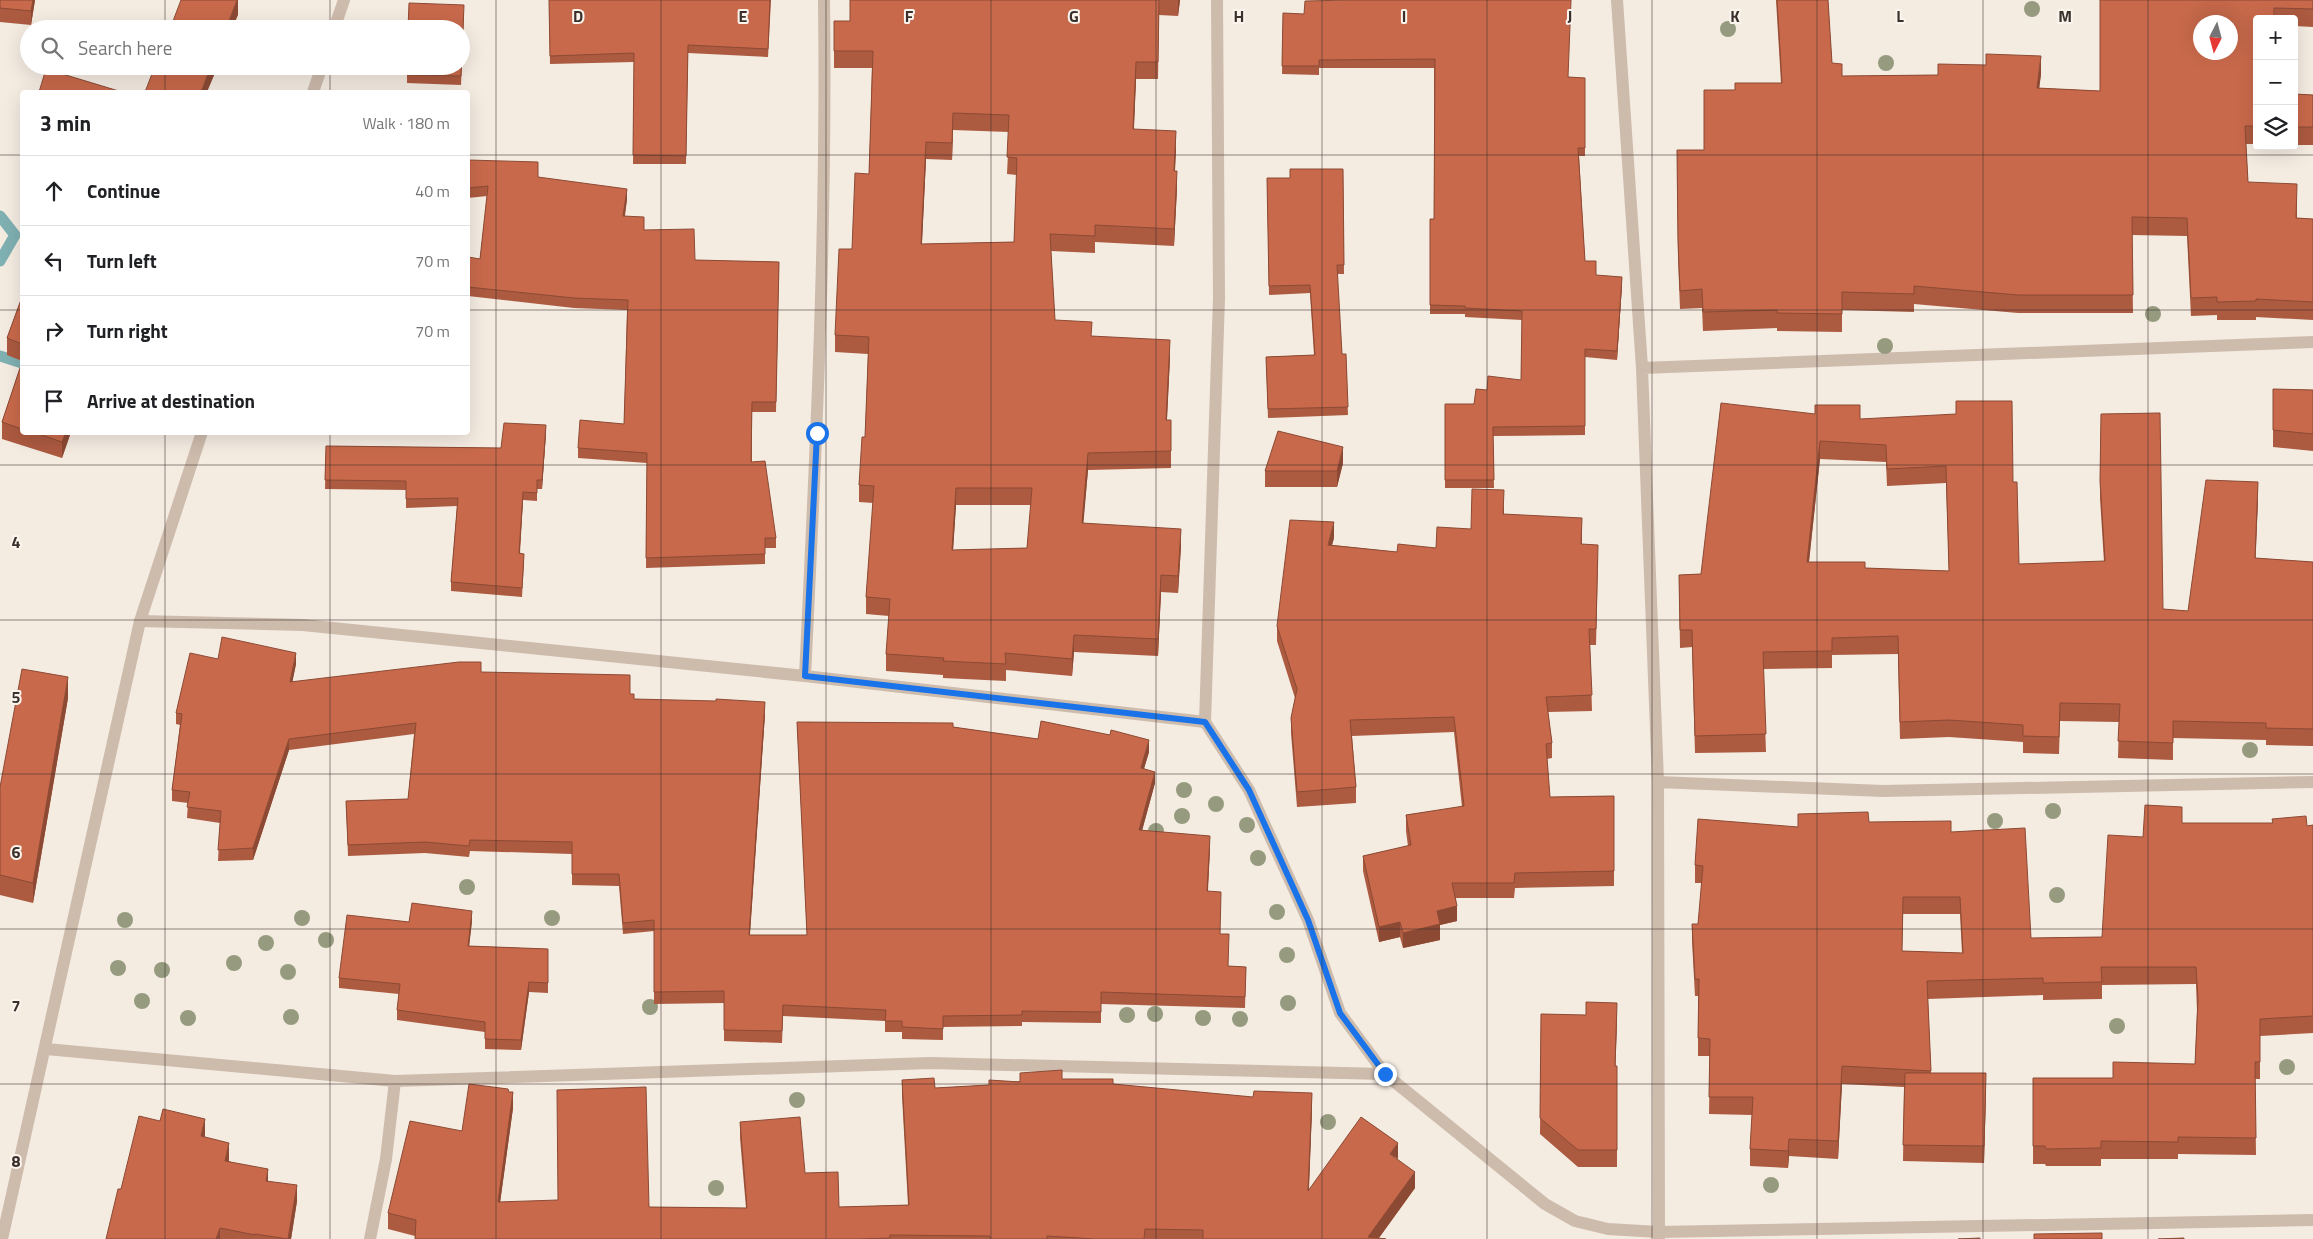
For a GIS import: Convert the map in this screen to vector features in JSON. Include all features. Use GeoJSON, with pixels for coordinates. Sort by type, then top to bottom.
{"type":"FeatureCollection","features":[{"type":"Feature","properties":{"kind":"street"},"geometry":{"type":"LineString","coordinates":[[337,20],[344,0]]}},
{"type":"Feature","properties":{"kind":"street"},"geometry":{"type":"LineString","coordinates":[[805,676],[817,433],[825,79],[824,0]]}},
{"type":"Feature","properties":{"kind":"street"},"geometry":{"type":"LineString","coordinates":[[1217,0],[1219,298],[1205,722],[1249,790],[1308,920],[1340,1013],[1385,1074],[1545,1204],[1575,1220],[1608,1229],[1658,1235],[2313,1220]]}},
{"type":"Feature","properties":{"kind":"street"},"geometry":{"type":"LineString","coordinates":[[1617,0],[1642,368],[1658,782],[1658,1235]]}},
{"type":"Feature","properties":{"kind":"street"},"geometry":{"type":"LineString","coordinates":[[314,90],[319,75]]}},
{"type":"Feature","properties":{"kind":"street"},"geometry":{"type":"LineString","coordinates":[[1642,368],[2313,342]]}},
{"type":"Feature","properties":{"kind":"street"},"geometry":{"type":"LineString","coordinates":[[2,1239],[5,1202],[46,1049],[140,621],[201,435]]}},
{"type":"Feature","properties":{"kind":"street"},"geometry":{"type":"LineString","coordinates":[[140,621],[303,625],[805,676],[1205,722]]}},
{"type":"Feature","properties":{"kind":"street"},"geometry":{"type":"LineString","coordinates":[[1658,782],[1883,791],[2313,782]]}},
{"type":"Feature","properties":{"kind":"street"},"geometry":{"type":"LineString","coordinates":[[46,1049],[395,1081],[930,1063],[1385,1074]]}},
{"type":"Feature","properties":{"kind":"street"},"geometry":{"type":"LineString","coordinates":[[370,1239],[386,1159],[395,1081]]}},
{"type":"Feature","properties":{"kind":"building"},"geometry":{"type":"Polygon","coordinates":[[[0,0],[33,0],[31,11],[0,8],[0,0]]]}},
{"type":"Feature","properties":{"kind":"building"},"geometry":{"type":"Polygon","coordinates":[[[181,0],[237,0],[229,20],[173,20],[181,0]]]}},
{"type":"Feature","properties":{"kind":"building"},"geometry":{"type":"Polygon","coordinates":[[[549,0],[770,0],[768,49],[688,45],[686,156],[633,155],[634,53],[550,56],[549,0]]]}},
{"type":"Feature","properties":{"kind":"building"},"geometry":{"type":"Polygon","coordinates":[[[850,0],[1159,0],[1158,62],[1136,62],[1133,129],[1176,131],[1174,171],[1177,171],[1174,229],[1095,225],[1095,236],[1050,234],[1055,320],[1092,322],[1091,336],[1170,340],[1166,420],[1171,420],[1171,451],[1088,453],[1082,523],[1181,529],[1178,576],[1161,575],[1158,639],[1074,635],[1072,659],[1005,653],[1006,664],[943,661],[944,658],[886,654],[890,599],[866,597],[874,486],[859,485],[862,437],[865,437],[869,337],[835,335],[839,249],[852,249],[855,173],[869,174],[873,51],[834,51],[834,21],[850,21],[850,0]],[[953,113],[952,143],[926,142],[921,244],[1014,242],[1017,158],[1007,157],[1009,115],[953,113]],[[956,488],[952,550],[1027,548],[1032,488],[956,488]]]}},
{"type":"Feature","properties":{"kind":"building"},"geometry":{"type":"Polygon","coordinates":[[[1571,0],[1568,77],[1585,78],[1585,148],[1578,148],[1585,261],[1596,261],[1596,275],[1622,277],[1617,351],[1585,349],[1585,426],[1493,427],[1494,480],[1445,480],[1445,404],[1474,404],[1476,389],[1487,390],[1488,376],[1521,380],[1522,311],[1430,305],[1430,219],[1434,219],[1435,59],[1319,60],[1319,66],[1282,66],[1283,13],[1304,14],[1305,1],[1571,0]]]}},
{"type":"Feature","properties":{"kind":"building"},"geometry":{"type":"Polygon","coordinates":[[[1777,0],[1828,0],[1832,63],[1842,64],[1842,76],[1938,75],[1938,64],[1986,65],[1986,54],[2041,56],[2037,88],[2100,91],[2100,0],[2313,0],[2313,9],[2274,8],[2274,15],[2253,15],[2253,126],[2245,126],[2248,182],[2297,184],[2296,218],[2313,219],[2313,302],[2256,299],[2256,301],[2217,302],[2217,297],[2191,298],[2187,218],[2132,217],[2133,295],[2018,295],[1914,286],[1914,294],[1842,292],[1842,314],[1777,313],[1777,310],[1703,312],[1702,289],[1680,291],[1677,150],[1704,150],[1704,90],[1735,90],[1735,83],[1782,83],[1777,0]]]}},
{"type":"Feature","properties":{"kind":"building"},"geometry":{"type":"Polygon","coordinates":[[[409,3],[464,5],[463,20],[408,20],[409,3]]]}},
{"type":"Feature","properties":{"kind":"building"},"geometry":{"type":"Polygon","coordinates":[[[44,75],[66,75],[115,90],[40,90],[44,75]]]}},
{"type":"Feature","properties":{"kind":"building"},"geometry":{"type":"Polygon","coordinates":[[[152,75],[208,75],[202,90],[146,90],[152,75]]]}},
{"type":"Feature","properties":{"kind":"building"},"geometry":{"type":"Polygon","coordinates":[[[407,75],[461,75],[461,76],[407,75]]]}},
{"type":"Feature","properties":{"kind":"building"},"geometry":{"type":"Polygon","coordinates":[[[2298,94],[2313,95],[2313,127],[2298,127],[2298,94]]]}},
{"type":"Feature","properties":{"kind":"building"},"geometry":{"type":"Polygon","coordinates":[[[470,160],[538,162],[538,177],[627,189],[623,216],[644,217],[644,230],[694,229],[695,260],[779,262],[776,402],[752,402],[751,462],[765,461],[776,538],[765,538],[765,554],[646,558],[647,453],[578,448],[580,420],[624,424],[628,300],[574,298],[470,287],[470,257],[480,259],[488,186],[470,188],[470,160]]]}},
{"type":"Feature","properties":{"kind":"building"},"geometry":{"type":"Polygon","coordinates":[[[1290,169],[1343,169],[1344,265],[1337,265],[1342,354],[1346,354],[1348,407],[1268,409],[1266,357],[1315,355],[1310,285],[1269,286],[1267,178],[1290,178],[1290,169]]]}},
{"type":"Feature","properties":{"kind":"building"},"geometry":{"type":"Polygon","coordinates":[[[20,302],[20,343],[7,338],[20,302]]]}},
{"type":"Feature","properties":{"kind":"building"},"geometry":{"type":"Polygon","coordinates":[[[20,368],[20,428],[2,422],[20,368]]]}},
{"type":"Feature","properties":{"kind":"building"},"geometry":{"type":"Polygon","coordinates":[[[2273,389],[2313,390],[2313,434],[2273,430],[2273,389]]]}},
{"type":"Feature","properties":{"kind":"building"},"geometry":{"type":"Polygon","coordinates":[[[1956,401],[2012,401],[2013,482],[2017,482],[2019,564],[2105,561],[2100,481],[2101,414],[2160,413],[2163,609],[2188,611],[2206,480],[2258,482],[2255,558],[2313,562],[2313,729],[2266,728],[2266,723],[2173,721],[2173,743],[2118,741],[2120,704],[2060,703],[2059,737],[2023,736],[2023,725],[1949,720],[1900,722],[1898,636],[1832,638],[1832,651],[1763,652],[1766,734],[1695,736],[1692,630],[1680,630],[1679,575],[1701,574],[1721,403],[1815,414],[1815,405],[1860,405],[1860,419],[1956,414],[1956,401]],[[1820,441],[1807,562],[1865,562],[1865,568],[1949,571],[1946,466],[1887,469],[1886,445],[1820,441]]]}},
{"type":"Feature","properties":{"kind":"building"},"geometry":{"type":"Polygon","coordinates":[[[504,423],[546,425],[542,480],[537,480],[537,493],[523,492],[519,553],[524,554],[522,588],[451,582],[458,498],[406,499],[406,481],[325,480],[326,446],[501,448],[504,423]]]}},
{"type":"Feature","properties":{"kind":"building"},"geometry":{"type":"Polygon","coordinates":[[[1278,431],[1343,447],[1337,471],[1265,471],[1278,431]]]}},
{"type":"Feature","properties":{"kind":"building"},"geometry":{"type":"Polygon","coordinates":[[[42,435],[65,435],[62,442],[42,435]]]}},
{"type":"Feature","properties":{"kind":"building"},"geometry":{"type":"Polygon","coordinates":[[[1472,489],[1504,490],[1503,514],[1582,518],[1581,544],[1598,545],[1596,629],[1589,629],[1592,695],[1546,697],[1552,743],[1546,744],[1550,797],[1614,796],[1614,871],[1515,873],[1514,883],[1452,883],[1457,906],[1437,911],[1440,924],[1403,933],[1400,922],[1379,927],[1363,856],[1411,845],[1406,815],[1464,806],[1454,717],[1350,720],[1356,787],[1297,792],[1291,718],[1297,689],[1277,626],[1290,520],[1334,522],[1328,545],[1397,552],[1398,544],[1436,548],[1437,527],[1471,529],[1472,489]]]}},
{"type":"Feature","properties":{"kind":"building"},"geometry":{"type":"Polygon","coordinates":[[[222,637],[296,653],[290,682],[459,662],[481,662],[481,672],[630,675],[630,694],[634,694],[634,699],[716,701],[716,699],[765,702],[749,935],[807,935],[797,722],[953,723],[953,727],[1038,739],[1041,721],[1110,735],[1111,730],[1149,740],[1141,768],[1155,772],[1139,830],[1210,836],[1207,891],[1221,892],[1220,934],[1229,934],[1228,966],[1246,967],[1245,997],[1101,992],[1101,1012],[1022,1011],[1022,1015],[943,1016],[943,1029],[902,1027],[902,1021],[885,1021],[886,1010],[783,1005],[782,1031],[724,1030],[724,991],[654,992],[654,920],[623,923],[619,874],[572,874],[572,842],[470,840],[469,846],[425,842],[348,845],[346,801],[408,799],[416,723],[289,739],[253,848],[218,850],[221,811],[187,807],[190,792],[172,790],[182,714],[176,713],[190,653],[218,659],[222,637]]]}},
{"type":"Feature","properties":{"kind":"building"},"geometry":{"type":"Polygon","coordinates":[[[22,669],[68,677],[33,883],[0,875],[0,787],[22,669]]]}},
{"type":"Feature","properties":{"kind":"building"},"geometry":{"type":"Polygon","coordinates":[[[2145,805],[2182,807],[2182,823],[2273,823],[2272,819],[2306,816],[2307,826],[2313,825],[2313,1016],[2260,1019],[2260,1062],[2255,1062],[2256,1138],[2178,1137],[2178,1142],[2101,1141],[2101,1148],[2046,1149],[2045,1146],[2033,1146],[2033,1078],[2113,1078],[2113,1062],[2195,1064],[2198,1000],[2196,967],[2101,967],[2102,982],[2043,983],[2043,978],[1927,981],[1931,1071],[1842,1066],[1838,1141],[1789,1139],[1788,1151],[1750,1149],[1753,1097],[1709,1097],[1710,1039],[1698,1038],[1699,979],[1695,979],[1692,924],[1698,924],[1703,866],[1695,865],[1698,819],[1798,827],[1798,814],[1868,812],[1869,822],[1951,821],[1951,832],[2025,828],[2031,938],[2102,937],[2108,835],[2143,837],[2145,805]],[[1903,897],[1902,951],[1963,953],[1960,897],[1903,897]]]}},
{"type":"Feature","properties":{"kind":"building"},"geometry":{"type":"Polygon","coordinates":[[[412,903],[472,911],[468,946],[548,949],[548,983],[529,982],[521,1040],[485,1039],[485,1022],[397,1010],[400,984],[339,978],[347,915],[409,922],[412,903]]]}},
{"type":"Feature","properties":{"kind":"building"},"geometry":{"type":"Polygon","coordinates":[[[1586,1002],[1617,1003],[1615,1066],[1617,1066],[1617,1150],[1578,1150],[1540,1118],[1541,1014],[1586,1015],[1586,1002]]]}},
{"type":"Feature","properties":{"kind":"building"},"geometry":{"type":"Polygon","coordinates":[[[1062,1070],[1062,1079],[1113,1079],[1113,1084],[1253,1097],[1254,1091],[1312,1093],[1308,1191],[1361,1117],[1398,1143],[1390,1154],[1415,1172],[1368,1237],[1386,1239],[1203,1239],[1203,1230],[1145,1229],[1144,1239],[1095,1239],[1047,1236],[1047,1239],[990,1239],[990,1236],[890,1235],[890,1238],[859,1239],[415,1239],[416,1220],[388,1213],[410,1121],[462,1131],[469,1084],[508,1089],[509,1092],[513,1092],[498,1202],[558,1200],[557,1090],[646,1087],[649,1207],[747,1208],[740,1122],[800,1117],[805,1173],[838,1172],[839,1207],[909,1205],[902,1080],[934,1078],[935,1088],[989,1085],[989,1080],[1020,1082],[1020,1073],[1062,1070]]]}},
{"type":"Feature","properties":{"kind":"building"},"geometry":{"type":"Polygon","coordinates":[[[1905,1073],[1986,1073],[1984,1146],[1903,1145],[1905,1073]]]}},
{"type":"Feature","properties":{"kind":"building"},"geometry":{"type":"Polygon","coordinates":[[[163,1109],[205,1119],[201,1136],[229,1143],[225,1161],[268,1169],[266,1181],[297,1185],[288,1239],[220,1228],[216,1239],[106,1239],[118,1189],[121,1189],[139,1116],[160,1121],[163,1109]]]}},
{"type":"Feature","properties":{"kind":"building"},"geometry":{"type":"Polygon","coordinates":[[[2102,1233],[2102,1239],[2034,1239],[2034,1234],[2102,1233]]]}},
{"type":"Feature","properties":{"kind":"waterway"},"geometry":{"type":"LineString","coordinates":[[0,216],[15,235],[0,261]]}},
{"type":"Feature","properties":{"kind":"waterway"},"geometry":{"type":"LineString","coordinates":[[0,356],[20,362]]}},
{"type":"Feature","properties":{"kind":"route"},"geometry":{"type":"LineString","coordinates":[[817,433],[805,676],[1205,722],[1249,790],[1308,920],[1340,1013],[1385,1074]]}}]}
